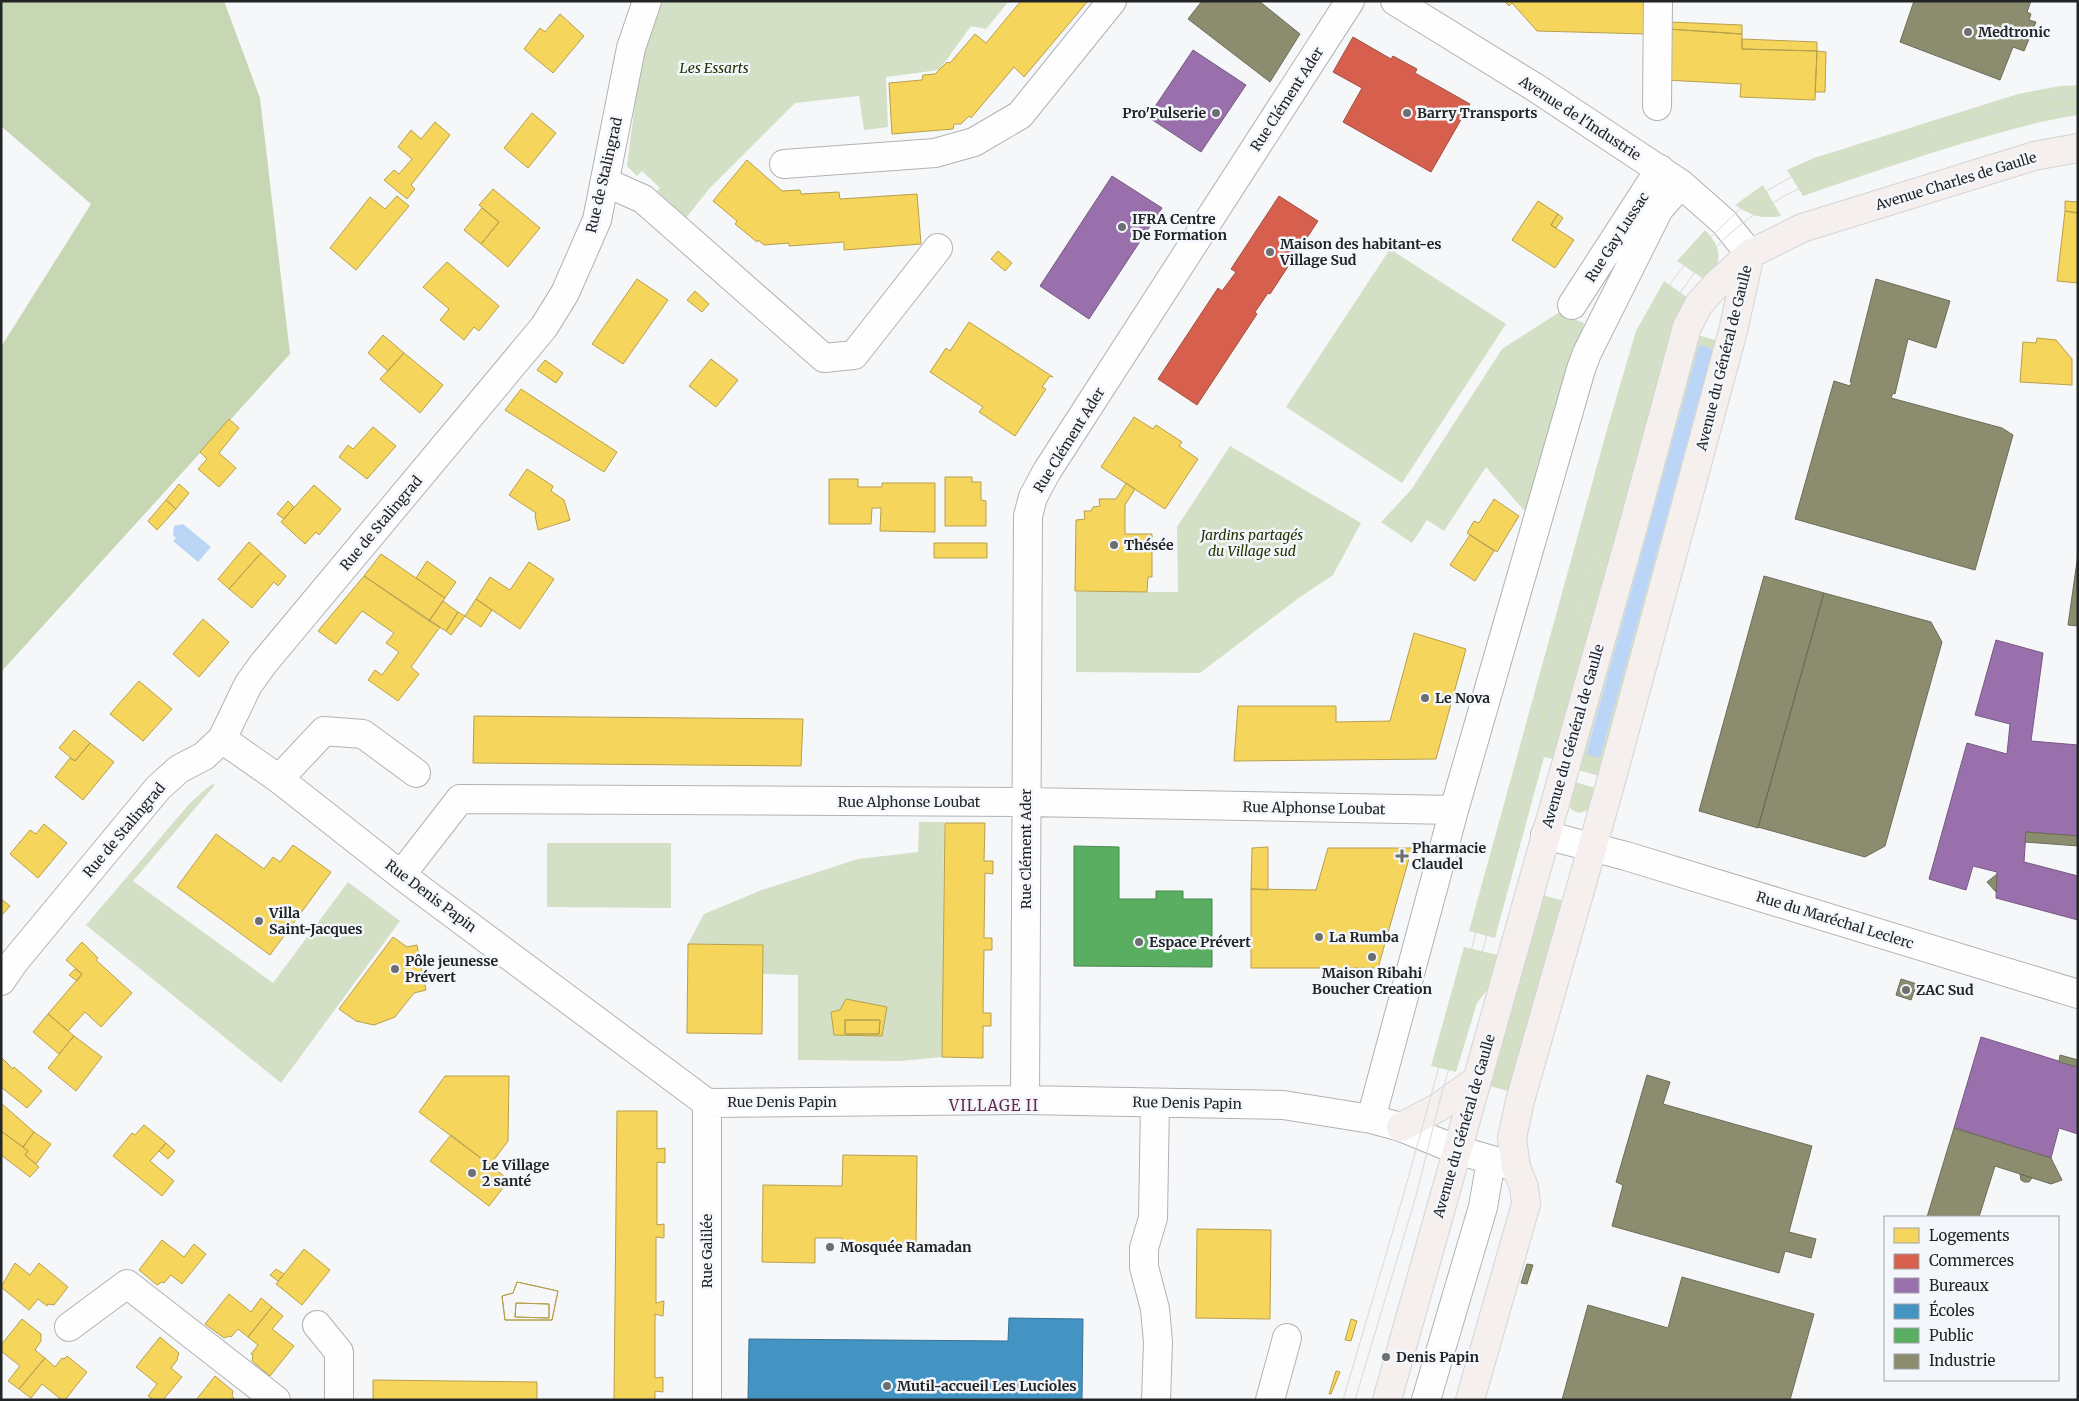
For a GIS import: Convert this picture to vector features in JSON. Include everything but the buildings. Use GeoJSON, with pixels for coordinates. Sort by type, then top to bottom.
{"type":"FeatureCollection","features":[{"type":"Feature","properties":{"kind":"main road","name":"Avenue Charles de Gaulle"},"geometry":{"type":"LineString","coordinates":[[1750,254],[1802,228],[2034,156],[2078,148]]}},
{"type":"Feature","properties":{"kind":"main road","name":"Avenue du Général de Gaulle"},"geometry":{"type":"LineString","coordinates":[[1387,1400],[1687,327],[1699,304],[1718,283],[1750,254]]}},
{"type":"Feature","properties":{"kind":"main road","name":"Avenue du Général de Gaulle"},"geometry":{"type":"LineString","coordinates":[[1470,1400],[1526,1204],[1524,1187],[1503,1164],[1512,1138],[1520,1101],[1610,785],[1733,331],[1750,254]]}},
{"type":"Feature","properties":{"kind":"main road"},"geometry":{"type":"LineString","coordinates":[[1401,1127],[1439,1107],[1477,1080]]}},
{"type":"Feature","properties":{"kind":"street","name":"Rue de Stalingrad"},"geometry":{"type":"LineString","coordinates":[[1,981],[14,962],[158,788],[179,769],[204,756],[222,739],[248,685],[263,664],[544,327],[565,293],[597,220],[631,48],[647,1]]}},
{"type":"Feature","properties":{"kind":"street"},"geometry":{"type":"LineString","coordinates":[[784,164],[935,153],[974,142],[1020,115],[1112,1]]}},
{"type":"Feature","properties":{"kind":"street","name":"Rue Clément Ader"},"geometry":{"type":"LineString","coordinates":[[1025,1100],[1028,516],[1033,497],[1047,471],[1350,1]]}},
{"type":"Feature","properties":{"kind":"street","name":"Avenue de l'Industrie"},"geometry":{"type":"LineString","coordinates":[[1395,1],[1536,88],[1671,176],[1724,222],[1750,254]]}},
{"type":"Feature","properties":{"kind":"street"},"geometry":{"type":"LineString","coordinates":[[1657,106],[1658,1]]}},
{"type":"Feature","properties":{"kind":"street"},"geometry":{"type":"LineString","coordinates":[[1371,1119],[1454,810],[1587,353],[1659,208],[1671,176]]}},
{"type":"Feature","properties":{"kind":"street","name":"Rue Gay Lussac"},"geometry":{"type":"LineString","coordinates":[[1572,305],[1671,176]]}},
{"type":"Feature","properties":{"kind":"street"},"geometry":{"type":"LineString","coordinates":[[605,182],[643,199],[824,358],[854,355],[938,248]]}},
{"type":"Feature","properties":{"kind":"street"},"geometry":{"type":"LineString","coordinates":[[279,779],[324,731],[363,734],[416,773]]}},
{"type":"Feature","properties":{"kind":"street","name":"Rue Denis Papin"},"geometry":{"type":"LineString","coordinates":[[222,739],[279,779],[401,875],[707,1103],[1025,1100],[1283,1105],[1371,1119],[1401,1127],[1457,1150],[1503,1164]]}},
{"type":"Feature","properties":{"kind":"street","name":"Rue Alphonse Loubat"},"geometry":{"type":"LineString","coordinates":[[401,875],[460,799],[1027,802],[1454,810]]}},
{"type":"Feature","properties":{"kind":"street","name":"Rue du Maréchal Leclerc"},"geometry":{"type":"LineString","coordinates":[[1545,835],[1626,856],[2078,994]]}},
{"type":"Feature","properties":{"kind":"street","name":"Rue Galilée"},"geometry":{"type":"LineString","coordinates":[[707,1103],[707,1400]]}},
{"type":"Feature","properties":{"kind":"street"},"geometry":{"type":"LineString","coordinates":[[1155,1103],[1153,1218],[1144,1248],[1144,1267],[1155,1309],[1158,1342],[1156,1400]]}},
{"type":"Feature","properties":{"kind":"street"},"geometry":{"type":"LineString","coordinates":[[1426,1400],[1483,1206],[1503,1164]]}},
{"type":"Feature","properties":{"kind":"street"},"geometry":{"type":"LineString","coordinates":[[69,1327],[127,1284],[276,1400]]}},
{"type":"Feature","properties":{"kind":"street"},"geometry":{"type":"LineString","coordinates":[[317,1325],[339,1352],[339,1400]]}},
{"type":"Feature","properties":{"kind":"street"},"geometry":{"type":"LineString","coordinates":[[1270,1400],[1288,1338]]}},
{"type":"Feature","properties":{"kind":"green space"},"geometry":{"type":"Polygon","coordinates":[[[1,1],[224,1],[260,98],[290,354],[1,672],[1,347],[91,204],[1,126],[1,1]]]}},
{"type":"Feature","properties":{"kind":"green space","name":"Les Essarts"},"geometry":{"type":"Polygon","coordinates":[[[661,1],[1009,1],[986,29],[971,26],[939,70],[886,77],[888,127],[864,130],[859,96],[795,103],[709,189],[686,218],[657,191],[660,188],[642,171],[637,176],[627,166],[640,65],[661,1]]]}},
{"type":"Feature","properties":{"kind":"green space"},"geometry":{"type":"Polygon","coordinates":[[[2078,85],[2078,115],[2008,130],[1803,196],[1787,170],[1814,158],[2018,94],[2060,86],[2078,85]]]}},
{"type":"Feature","properties":{"kind":"green space"},"geometry":{"type":"Polygon","coordinates":[[[1763,185],[1781,216],[1757,216],[1735,205],[1763,185]]]}},
{"type":"Feature","properties":{"kind":"green space"},"geometry":{"type":"Polygon","coordinates":[[[1705,230],[1718,249],[1716,268],[1708,282],[1677,261],[1705,230]]]}},
{"type":"Feature","properties":{"kind":"green space"},"geometry":{"type":"Polygon","coordinates":[[[1390,249],[1506,324],[1402,483],[1286,407],[1390,249]]]}},
{"type":"Feature","properties":{"kind":"green space"},"geometry":{"type":"Polygon","coordinates":[[[1664,281],[1691,300],[1558,760],[1544,757],[1495,938],[1469,931],[1606,433],[1636,331],[1664,281]]]}},
{"type":"Feature","properties":{"kind":"green space"},"geometry":{"type":"Polygon","coordinates":[[[1558,313],[1584,323],[1529,516],[1486,467],[1444,531],[1427,520],[1412,543],[1381,522],[1411,490],[1502,349],[1558,313]]]}},
{"type":"Feature","properties":{"kind":"green space"},"geometry":{"type":"Polygon","coordinates":[[[1694,334],[1719,341],[1603,777],[1574,769],[1694,334]],[[1699,346],[1586,753],[1600,757],[1713,349],[1699,346]]]}},
{"type":"Feature","properties":{"kind":"green space","name":"Jardins partagés du Village sud"},"geometry":{"type":"Polygon","coordinates":[[[1230,446],[1361,523],[1333,575],[1300,597],[1200,673],[1076,672],[1076,592],[1178,592],[1177,527],[1230,446]]]}},
{"type":"Feature","properties":{"kind":"green space"},"geometry":{"type":"Polygon","coordinates":[[[1571,781],[1599,789],[1592,809],[1579,813],[1572,810],[1567,803],[1571,781]]]}},
{"type":"Feature","properties":{"kind":"green space"},"geometry":{"type":"Polygon","coordinates":[[[213,784],[215,785],[133,881],[273,983],[348,882],[400,921],[281,1083],[86,925],[190,803],[213,784]]]}},
{"type":"Feature","properties":{"kind":"green space"},"geometry":{"type":"Polygon","coordinates":[[[919,822],[944,822],[943,1057],[900,1061],[798,1060],[798,975],[763,974],[763,945],[688,944],[704,914],[762,890],[858,859],[918,852],[919,822]]]}},
{"type":"Feature","properties":{"kind":"green space"},"geometry":{"type":"Polygon","coordinates":[[[547,843],[671,843],[671,908],[547,907],[547,843]]]}},
{"type":"Feature","properties":{"kind":"green space"},"geometry":{"type":"Polygon","coordinates":[[[1539,894],[1568,902],[1515,1093],[1486,1085],[1539,894]]]}},
{"type":"Feature","properties":{"kind":"green space"},"geometry":{"type":"Polygon","coordinates":[[[1464,947],[1502,956],[1494,981],[1477,1003],[1456,1072],[1431,1066],[1464,947]]]}},
{"type":"Feature","properties":{"kind":"water"},"geometry":{"type":"Polygon","coordinates":[[[1699,345],[1713,349],[1600,758],[1586,754],[1699,345]]]}},
{"type":"Feature","properties":{"kind":"water"},"geometry":{"type":"Polygon","coordinates":[[[183,524],[211,547],[198,562],[173,541],[176,538],[173,535],[174,526],[183,524]]]}},
{"type":"Feature","properties":{"kind":"tram line"},"geometry":{"type":"LineString","coordinates":[[1343,1400],[1404,1193],[1582,550],[1654,315],[1673,280],[1693,254],[1739,210],[1751,200],[1802,171],[2040,99],[2078,96]]}},
{"type":"Feature","properties":{"kind":"tram line"},"geometry":{"type":"LineString","coordinates":[[1355,1400],[1416,1196],[1441,1096],[1596,553],[1669,313],[1676,299],[1703,262],[1728,236],[1754,215],[1782,197],[1843,171],[2009,120],[2060,109],[2078,108]]}},
{"type":"Feature","properties":{"kind":"place","name":"Medtronic"},"geometry":{"type":"Point","coordinates":[1968,32]}},
{"type":"Feature","properties":{"kind":"place","name":"Pro'Pulserie"},"geometry":{"type":"Point","coordinates":[1216,113]}},
{"type":"Feature","properties":{"kind":"place","name":"Barry Transports"},"geometry":{"type":"Point","coordinates":[1407,113]}},
{"type":"Feature","properties":{"kind":"place","name":"IFRA Centre De Formation"},"geometry":{"type":"Point","coordinates":[1122,227]}},
{"type":"Feature","properties":{"kind":"place","name":"Maison des habitant-es Village Sud"},"geometry":{"type":"Point","coordinates":[1270,252]}},
{"type":"Feature","properties":{"kind":"place","name":"Thésée"},"geometry":{"type":"Point","coordinates":[1114,545]}},
{"type":"Feature","properties":{"kind":"place","name":"Le Nova"},"geometry":{"type":"Point","coordinates":[1425,698]}},
{"type":"Feature","properties":{"kind":"place","name":"Pharmacie Claudel"},"geometry":{"type":"Point","coordinates":[1402,856]}},
{"type":"Feature","properties":{"kind":"place","name":"Villa Saint-Jacques"},"geometry":{"type":"Point","coordinates":[259,921]}},
{"type":"Feature","properties":{"kind":"place","name":"La Rumba"},"geometry":{"type":"Point","coordinates":[1319,937]}},
{"type":"Feature","properties":{"kind":"place","name":"Espace Prévert"},"geometry":{"type":"Point","coordinates":[1139,942]}},
{"type":"Feature","properties":{"kind":"place","name":"Maison Ribahi Boucher Creation"},"geometry":{"type":"Point","coordinates":[1372,957]}},
{"type":"Feature","properties":{"kind":"place","name":"Pôle jeunesse Prévert"},"geometry":{"type":"Point","coordinates":[395,969]}},
{"type":"Feature","properties":{"kind":"place","name":"ZAC Sud"},"geometry":{"type":"Point","coordinates":[1906,990]}},
{"type":"Feature","properties":{"kind":"place","name":"Le Village 2 santé"},"geometry":{"type":"Point","coordinates":[472,1173]}},
{"type":"Feature","properties":{"kind":"place","name":"Mosquée Ramadan"},"geometry":{"type":"Point","coordinates":[830,1247]}},
{"type":"Feature","properties":{"kind":"place","name":"Denis Papin"},"geometry":{"type":"Point","coordinates":[1386,1357]}},
{"type":"Feature","properties":{"kind":"place","name":"Mutil-accueil Les Lucioles"},"geometry":{"type":"Point","coordinates":[887,1386]}},
{"type":"Feature","properties":{"kind":"district","name":"VILLAGE II"},"geometry":{"type":"Point","coordinates":[994,1106]}}]}
